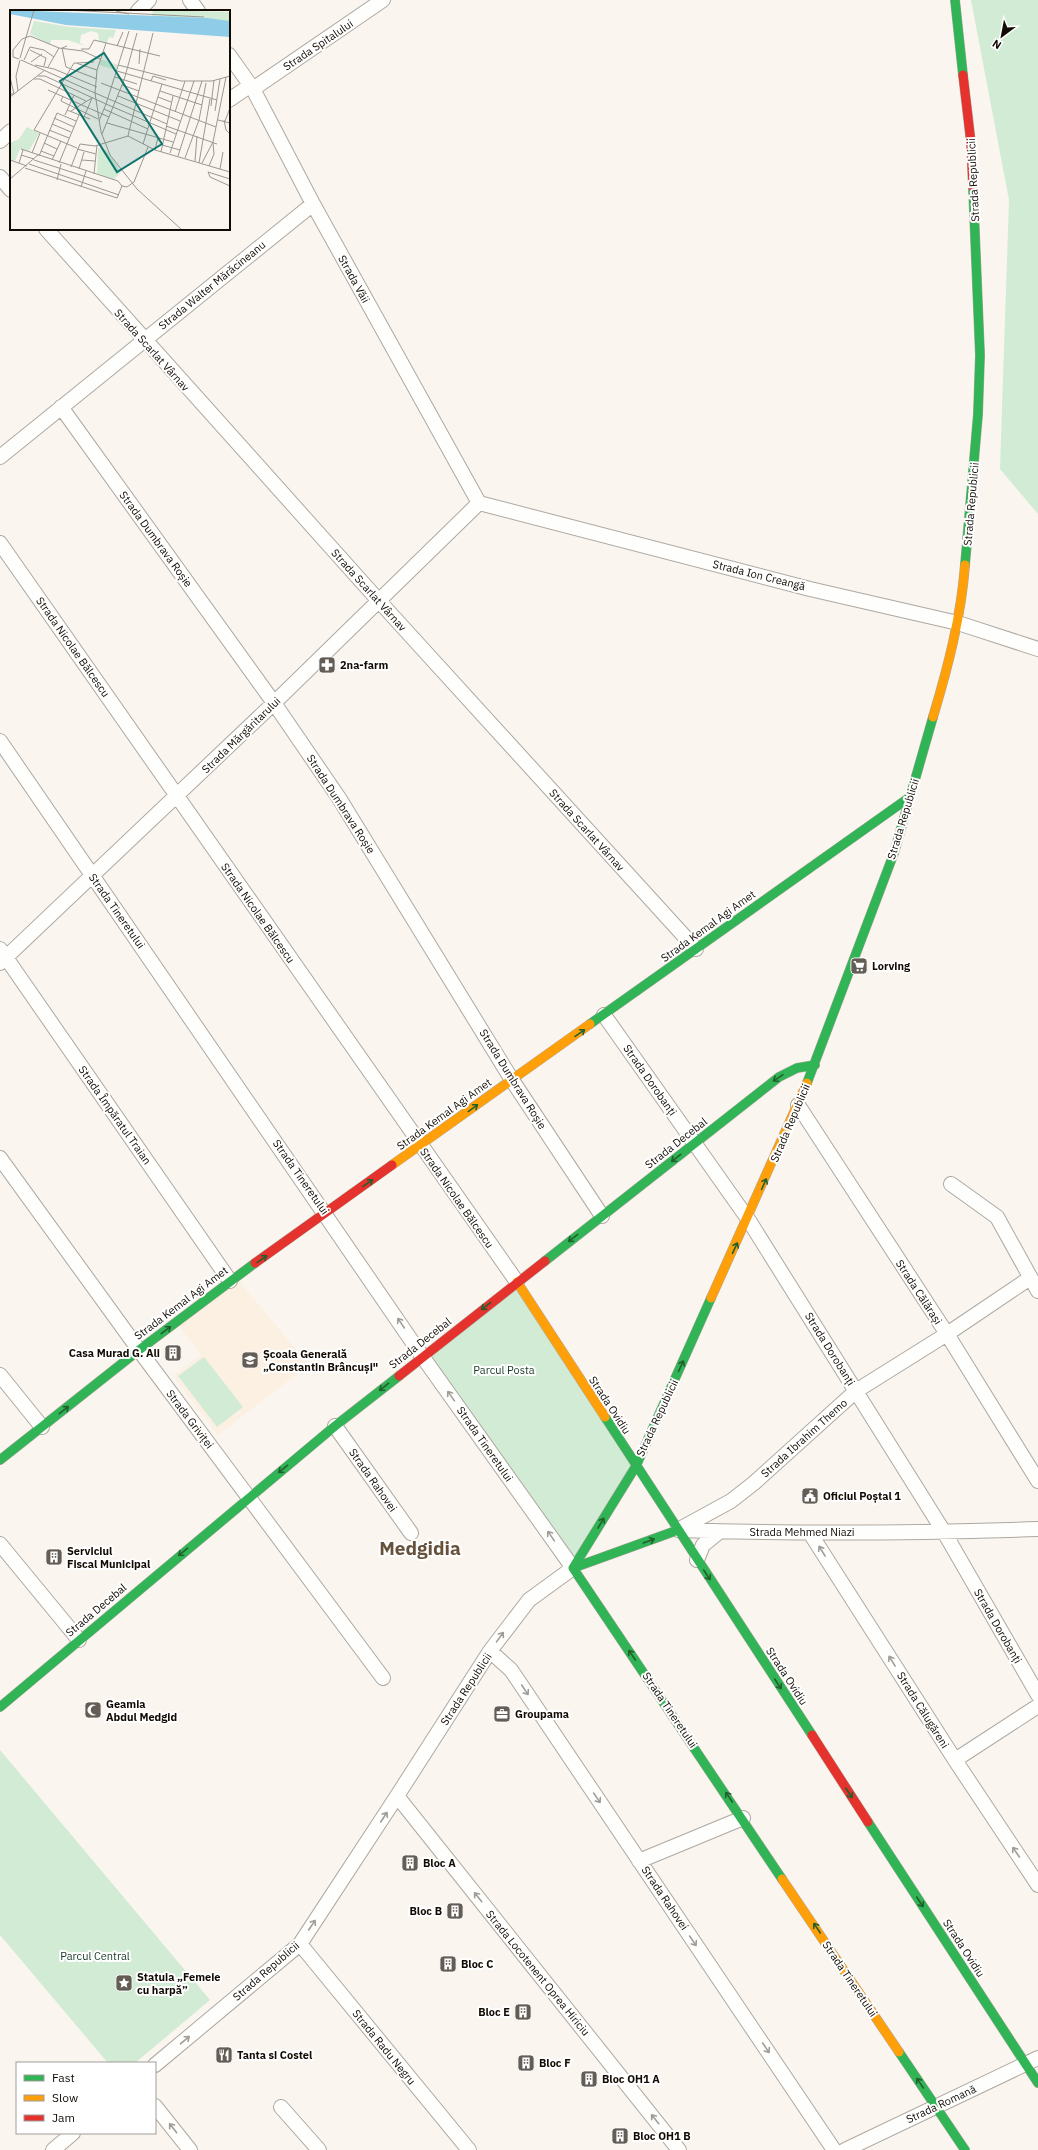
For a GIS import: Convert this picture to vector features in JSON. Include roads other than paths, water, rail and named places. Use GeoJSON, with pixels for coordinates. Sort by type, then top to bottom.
{"type":"FeatureCollection","features":[{"type":"Feature","properties":{"kind":"main road","name":"Strada Republicii"},"geometry":{"type":"LineString","coordinates":[[573,1568],[636,1466],[798,1105],[894,853],[950,659],[964,588],[978,414],[980,355],[972,143],[955,0]]}},
{"type":"Feature","properties":{"kind":"main road","name":"Strada Kemal Agi Amet"},"geometry":{"type":"LineString","coordinates":[[0,1460],[139,1350],[230,1282],[910,797]]}},
{"type":"Feature","properties":{"kind":"main road","name":"Strada Decebal"},"geometry":{"type":"LineString","coordinates":[[0,1707],[248,1497],[422,1356],[779,1077],[797,1068],[814,1065]]}},
{"type":"Feature","properties":{"kind":"main road","name":"Strada Ovidiu"},"geometry":{"type":"LineString","coordinates":[[517,1282],[697,1560],[1032,2061],[1038,2083]]}},
{"type":"Feature","properties":{"kind":"main road","name":"Strada Mehmed Niazi"},"geometry":{"type":"LineString","coordinates":[[573,1568],[678,1530]]}},
{"type":"Feature","properties":{"kind":"main road","name":"Strada Tineretului"},"geometry":{"type":"LineString","coordinates":[[573,1568],[743,1818],[965,2150]]}},
{"type":"Feature","properties":{"kind":"street"},"geometry":{"type":"LineString","coordinates":[[139,10],[149,0]]}},
{"type":"Feature","properties":{"kind":"street"},"geometry":{"type":"LineString","coordinates":[[190,0],[197,10]]}},
{"type":"Feature","properties":{"kind":"street","name":"Strada Spitalului"},"geometry":{"type":"LineString","coordinates":[[252,87],[383,0]]}},
{"type":"Feature","properties":{"kind":"street","name":"Strada Văii"},"geometry":{"type":"LineString","coordinates":[[230,56],[252,87],[313,204],[479,503]]}},
{"type":"Feature","properties":{"kind":"street"},"geometry":{"type":"LineString","coordinates":[[230,99],[252,87]]}},
{"type":"Feature","properties":{"kind":"street"},"geometry":{"type":"LineString","coordinates":[[0,141],[10,132]]}},
{"type":"Feature","properties":{"kind":"street"},"geometry":{"type":"LineString","coordinates":[[0,177],[10,189]]}},
{"type":"Feature","properties":{"kind":"street","name":"Strada Walter Mărăcineanu"},"geometry":{"type":"LineString","coordinates":[[0,458],[143,340],[313,204]]}},
{"type":"Feature","properties":{"kind":"street","name":"Strada Scarlat Vârnav"},"geometry":{"type":"LineString","coordinates":[[47,230],[143,340],[696,949]]}},
{"type":"Feature","properties":{"kind":"street","name":"Strada Dumbrava Roșie"},"geometry":{"type":"LineString","coordinates":[[61,407],[274,703],[339,798],[512,1080],[602,1216]]}},
{"type":"Feature","properties":{"kind":"street","name":"Strada Ion Creangă"},"geometry":{"type":"LineString","coordinates":[[479,503],[810,589],[958,623],[1038,649]]}},
{"type":"Feature","properties":{"kind":"street","name":"Strada Mărgăritarului"},"geometry":{"type":"LineString","coordinates":[[2,957],[92,875],[274,703],[479,503]]}},
{"type":"Feature","properties":{"kind":"street","name":"Strada Nicolae Bălcescu"},"geometry":{"type":"LineString","coordinates":[[0,543],[420,1146],[517,1282]]}},
{"type":"Feature","properties":{"kind":"street","name":"Strada Tineretului"},"geometry":{"type":"LineString","coordinates":[[0,741],[326,1213],[422,1356],[573,1568]]}},
{"type":"Feature","properties":{"kind":"street","name":"Strada Împăratul Traian"},"geometry":{"type":"LineString","coordinates":[[2,957],[230,1282]]}},
{"type":"Feature","properties":{"kind":"street","name":"Strada Dorobanți"},"geometry":{"type":"LineString","coordinates":[[604,1015],[748,1219],[944,1532],[1038,1695]]}},
{"type":"Feature","properties":{"kind":"street","name":"Strada Călărași"},"geometry":{"type":"LineString","coordinates":[[798,1105],[947,1334],[1038,1481]]}},
{"type":"Feature","properties":{"kind":"street","name":"Strada Griviței"},"geometry":{"type":"LineString","coordinates":[[0,1158],[139,1350],[383,1678]]}},
{"type":"Feature","properties":{"kind":"street"},"geometry":{"type":"LineString","coordinates":[[951,1184],[997,1217],[1038,1291]]}},
{"type":"Feature","properties":{"kind":"street","name":"Strada Ibrahim Themo"},"geometry":{"type":"LineString","coordinates":[[678,1530],[731,1501],[748,1488],[856,1391],[947,1334],[1030,1278]]}},
{"type":"Feature","properties":{"kind":"street"},"geometry":{"type":"LineString","coordinates":[[0,1375],[42,1427]]}},
{"type":"Feature","properties":{"kind":"street","name":"Strada Rahovei"},"geometry":{"type":"LineString","coordinates":[[335,1426],[412,1533]]}},
{"type":"Feature","properties":{"kind":"street","name":"Strada Mehmed Niazi"},"geometry":{"type":"LineString","coordinates":[[678,1530],[810,1533],[944,1532],[1038,1529]]}},
{"type":"Feature","properties":{"kind":"street"},"geometry":{"type":"LineString","coordinates":[[697,1560],[703,1545],[719,1532]]}},
{"type":"Feature","properties":{"kind":"street","name":"Strada Călugăreni"},"geometry":{"type":"LineString","coordinates":[[810,1533],[955,1760],[1038,1885]]}},
{"type":"Feature","properties":{"kind":"street"},"geometry":{"type":"LineString","coordinates":[[0,1544],[78,1640]]}},
{"type":"Feature","properties":{"kind":"street","name":"Strada Republicii"},"geometry":{"type":"LineString","coordinates":[[156,2064],[300,1944],[398,1796],[490,1651],[529,1600],[573,1568]]}},
{"type":"Feature","properties":{"kind":"street","name":"Strada Rahovei"},"geometry":{"type":"LineString","coordinates":[[490,1651],[511,1670],[834,2150]]}},
{"type":"Feature","properties":{"kind":"street"},"geometry":{"type":"LineString","coordinates":[[955,1760],[1038,1706]]}},
{"type":"Feature","properties":{"kind":"street","name":"Strada Locotenent Oprea Hiriciu"},"geometry":{"type":"LineString","coordinates":[[398,1796],[679,2150]]}},
{"type":"Feature","properties":{"kind":"street"},"geometry":{"type":"LineString","coordinates":[[639,1861],[743,1818]]}},
{"type":"Feature","properties":{"kind":"street","name":"Strada Radu Negru"},"geometry":{"type":"LineString","coordinates":[[300,1944],[469,2150]]}},
{"type":"Feature","properties":{"kind":"street","name":"Strada Romană"},"geometry":{"type":"LineString","coordinates":[[845,2150],[1032,2061]]}},
{"type":"Feature","properties":{"kind":"street"},"geometry":{"type":"LineString","coordinates":[[156,2107],[190,2150]]}},
{"type":"Feature","properties":{"kind":"street"},"geometry":{"type":"LineString","coordinates":[[281,2107],[319,2150]]}},
{"type":"Feature","properties":{"kind":"street"},"geometry":{"type":"LineString","coordinates":[[53,2150],[72,2134]]}},
{"type":"Feature","properties":{"kind":"place","name":"2na-farm"},"geometry":{"type":"Point","coordinates":[327,665]}},
{"type":"Feature","properties":{"kind":"place","name":"Lorving"},"geometry":{"type":"Point","coordinates":[859,966]}},
{"type":"Feature","properties":{"kind":"place","name":"Casa Murad G. Ali"},"geometry":{"type":"Point","coordinates":[173,1353]}},
{"type":"Feature","properties":{"kind":"place","name":"Școala Generală „Constantin Brâncuși\""},"geometry":{"type":"Point","coordinates":[250,1360]}},
{"type":"Feature","properties":{"kind":"place","name":"Oficiul Poștal 1"},"geometry":{"type":"Point","coordinates":[810,1496]}},
{"type":"Feature","properties":{"kind":"place","name":"Serviciul Fiscal Municipal"},"geometry":{"type":"Point","coordinates":[54,1557]}},
{"type":"Feature","properties":{"kind":"place","name":"Geamia Abdul Medgid"},"geometry":{"type":"Point","coordinates":[93,1710]}},
{"type":"Feature","properties":{"kind":"place","name":"Groupama"},"geometry":{"type":"Point","coordinates":[502,1714]}},
{"type":"Feature","properties":{"kind":"place","name":"Bloc A"},"geometry":{"type":"Point","coordinates":[410,1863]}},
{"type":"Feature","properties":{"kind":"place","name":"Bloc B"},"geometry":{"type":"Point","coordinates":[455,1911]}},
{"type":"Feature","properties":{"kind":"place","name":"Bloc C"},"geometry":{"type":"Point","coordinates":[448,1964]}},
{"type":"Feature","properties":{"kind":"place","name":"Statuia „Femeie cu harpă”"},"geometry":{"type":"Point","coordinates":[124,1983]}},
{"type":"Feature","properties":{"kind":"place","name":"Bloc E"},"geometry":{"type":"Point","coordinates":[523,2012]}},
{"type":"Feature","properties":{"kind":"place","name":"Tanta si Costel"},"geometry":{"type":"Point","coordinates":[224,2055]}},
{"type":"Feature","properties":{"kind":"place","name":"Bloc F"},"geometry":{"type":"Point","coordinates":[526,2063]}},
{"type":"Feature","properties":{"kind":"place","name":"Bloc OH1 A"},"geometry":{"type":"Point","coordinates":[589,2079]}},
{"type":"Feature","properties":{"kind":"place","name":"Bloc OH1 B"},"geometry":{"type":"Point","coordinates":[620,2136]}},
{"type":"Feature","properties":{"kind":"district","name":"Medgidia"},"geometry":{"type":"Point","coordinates":[420,1548]}},
{"type":"Feature","properties":{"kind":"park label","name":"Parcul Posta"},"geometry":{"type":"Point","coordinates":[504,1370]}},
{"type":"Feature","properties":{"kind":"park label","name":"Parcul Central"},"geometry":{"type":"Point","coordinates":[95,1956]}}]}
